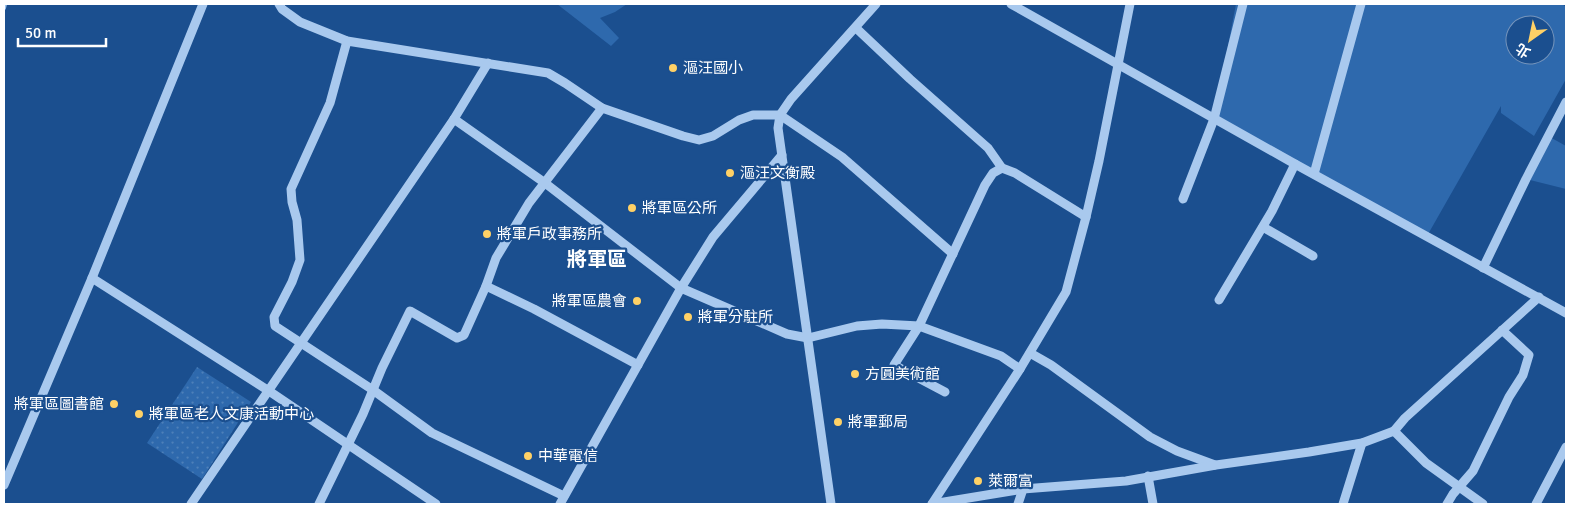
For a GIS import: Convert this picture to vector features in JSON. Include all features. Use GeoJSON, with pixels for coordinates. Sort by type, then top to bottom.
{"type":"FeatureCollection","features":[{"type":"Feature","properties":{"kind":"street"},"geometry":{"type":"LineString","coordinates":[[4,485],[92,278],[203,4]]}},
{"type":"Feature","properties":{"kind":"street"},"geometry":{"type":"LineString","coordinates":[[279,4],[282,9],[300,22],[347,41],[548,73],[565,82],[602,108],[699,140],[713,136],[739,120],[753,115],[780,115],[842,157],[953,254]]}},
{"type":"Feature","properties":{"kind":"street"},"geometry":{"type":"LineString","coordinates":[[831,504],[778,128],[780,115],[791,99],[876,4]]}},
{"type":"Feature","properties":{"kind":"street"},"geometry":{"type":"LineString","coordinates":[[1011,4],[1214,119],[1566,313]]}},
{"type":"Feature","properties":{"kind":"street"},"geometry":{"type":"LineString","coordinates":[[932,504],[1020,369],[1066,292],[1086,217],[1130,4]]}},
{"type":"Feature","properties":{"kind":"street"},"geometry":{"type":"LineString","coordinates":[[1183,199],[1214,119],[1243,4]]}},
{"type":"Feature","properties":{"kind":"street"},"geometry":{"type":"LineString","coordinates":[[1314,174],[1361,4]]}},
{"type":"Feature","properties":{"kind":"street"},"geometry":{"type":"LineString","coordinates":[[856,28],[988,148],[1002,168],[1015,173],[1086,217]]}},
{"type":"Feature","properties":{"kind":"street"},"geometry":{"type":"LineString","coordinates":[[347,41],[330,104],[291,189],[292,202],[298,220],[300,260],[292,282],[274,317],[275,326],[373,390],[432,432],[562,500],[713,237],[782,155]]}},
{"type":"Feature","properties":{"kind":"street"},"geometry":{"type":"LineString","coordinates":[[191,504],[454,119],[488,63]]}},
{"type":"Feature","properties":{"kind":"street"},"geometry":{"type":"LineString","coordinates":[[1483,268],[1530,170],[1566,102]]}},
{"type":"Feature","properties":{"kind":"street"},"geometry":{"type":"LineString","coordinates":[[319,504],[410,311],[457,338],[464,335],[486,286],[496,258],[529,203],[602,108]]}},
{"type":"Feature","properties":{"kind":"street"},"geometry":{"type":"LineString","coordinates":[[454,119],[545,183],[682,288],[787,334],[808,338],[858,326],[882,324],[919,326],[1001,356],[1020,369]]}},
{"type":"Feature","properties":{"kind":"street"},"geometry":{"type":"LineString","coordinates":[[1219,300],[1263,227],[1295,164]]}},
{"type":"Feature","properties":{"kind":"street"},"geometry":{"type":"LineString","coordinates":[[945,392],[894,365],[919,326],[985,185],[993,173],[1002,168]]}},
{"type":"Feature","properties":{"kind":"street"},"geometry":{"type":"LineString","coordinates":[[1263,227],[1314,256]]}},
{"type":"Feature","properties":{"kind":"street"},"geometry":{"type":"LineString","coordinates":[[92,278],[269,391],[436,504]]}},
{"type":"Feature","properties":{"kind":"street"},"geometry":{"type":"LineString","coordinates":[[486,286],[534,308],[638,365]]}},
{"type":"Feature","properties":{"kind":"street"},"geometry":{"type":"LineString","coordinates":[[932,504],[1024,489],[1126,481],[1362,443],[1394,431],[1405,418],[1539,298]]}},
{"type":"Feature","properties":{"kind":"street"},"geometry":{"type":"LineString","coordinates":[[1447,504],[1473,471],[1509,397],[1523,375],[1529,355],[1502,330]]}},
{"type":"Feature","properties":{"kind":"street"},"geometry":{"type":"LineString","coordinates":[[1030,353],[1051,365],[1150,437],[1177,451],[1216,465]]}},
{"type":"Feature","properties":{"kind":"street"},"geometry":{"type":"LineString","coordinates":[[1394,431],[1426,463],[1483,504]]}},
{"type":"Feature","properties":{"kind":"street"},"geometry":{"type":"LineString","coordinates":[[1343,504],[1362,443]]}},
{"type":"Feature","properties":{"kind":"street"},"geometry":{"type":"LineString","coordinates":[[1536,504],[1566,447]]}},
{"type":"Feature","properties":{"kind":"street"},"geometry":{"type":"LineString","coordinates":[[1148,476],[1154,504]]}},
{"type":"Feature","properties":{"kind":"street"},"geometry":{"type":"LineString","coordinates":[[1018,504],[1024,489]]}},
{"type":"Feature","properties":{"kind":"shaded area"},"geometry":{"type":"Polygon","coordinates":[[[557,4],[627,4],[615,12],[600,18],[619,38],[611,46],[557,4]]]}},
{"type":"Feature","properties":{"kind":"shaded area"},"geometry":{"type":"Polygon","coordinates":[[[1236,4],[1562,4],[1566,7],[1566,79],[1534,136],[1501,113],[1501,106],[1427,236],[1214,119],[1236,4]]]}},
{"type":"Feature","properties":{"kind":"shaded area"},"geometry":{"type":"Polygon","coordinates":[[[1548,136],[1566,146],[1566,189],[1526,179],[1548,136]]]}},
{"type":"Feature","properties":{"kind":"shaded area"},"geometry":{"type":"Polygon","coordinates":[[[197,367],[251,402],[202,479],[147,443],[197,367]]]}},
{"type":"Feature","properties":{"kind":"waterway"},"geometry":{"type":"LineString","coordinates":[[4,8],[5,4]]}},
{"type":"Feature","properties":{"kind":"place","name":"漚汪國小"},"geometry":{"type":"Point","coordinates":[673,68]}},
{"type":"Feature","properties":{"kind":"place","name":"漚汪文衡殿"},"geometry":{"type":"Point","coordinates":[730,173]}},
{"type":"Feature","properties":{"kind":"place","name":"將軍區公所"},"geometry":{"type":"Point","coordinates":[632,208]}},
{"type":"Feature","properties":{"kind":"place","name":"將軍戶政事務所"},"geometry":{"type":"Point","coordinates":[487,234]}},
{"type":"Feature","properties":{"kind":"place","name":"將軍區農會"},"geometry":{"type":"Point","coordinates":[637,301]}},
{"type":"Feature","properties":{"kind":"place","name":"將軍分駐所"},"geometry":{"type":"Point","coordinates":[688,317]}},
{"type":"Feature","properties":{"kind":"place","name":"方圓美術館"},"geometry":{"type":"Point","coordinates":[855,374]}},
{"type":"Feature","properties":{"kind":"place","name":"將軍區圖書館"},"geometry":{"type":"Point","coordinates":[114,404]}},
{"type":"Feature","properties":{"kind":"place","name":"將軍區老人文康活動中心"},"geometry":{"type":"Point","coordinates":[139,414]}},
{"type":"Feature","properties":{"kind":"place","name":"將軍郵局"},"geometry":{"type":"Point","coordinates":[838,422]}},
{"type":"Feature","properties":{"kind":"place","name":"中華電信"},"geometry":{"type":"Point","coordinates":[528,456]}},
{"type":"Feature","properties":{"kind":"place","name":"萊爾富"},"geometry":{"type":"Point","coordinates":[978,481]}},
{"type":"Feature","properties":{"kind":"district","name":"將軍區"},"geometry":{"type":"Point","coordinates":[597,259]}}]}
